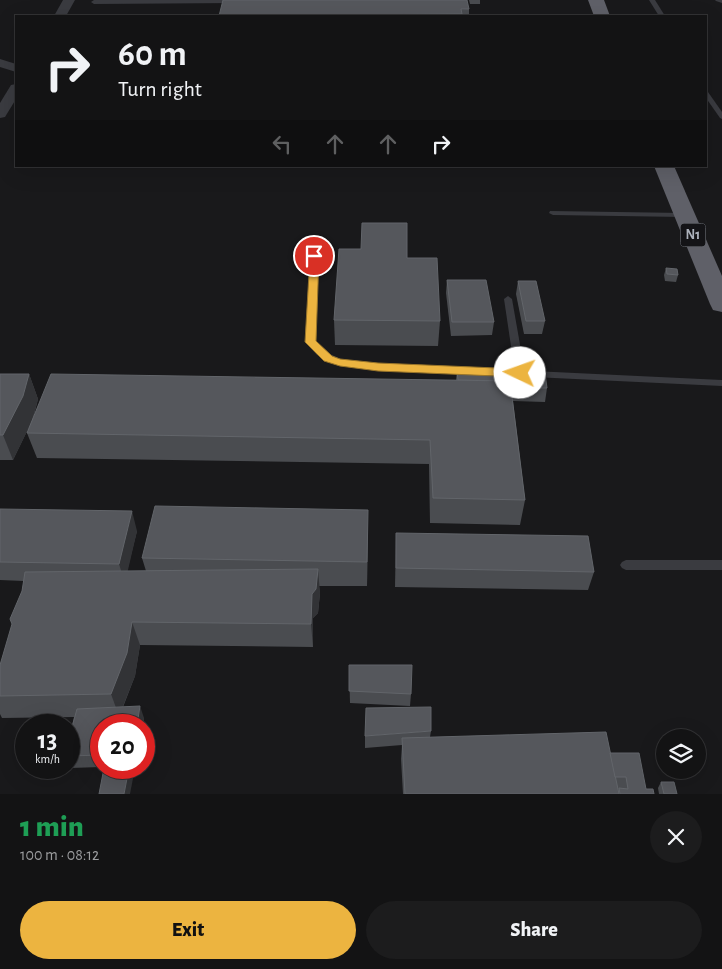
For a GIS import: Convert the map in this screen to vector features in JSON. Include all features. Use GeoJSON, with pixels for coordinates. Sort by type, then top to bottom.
{"type":"FeatureCollection","features":[{"type":"Feature","properties":{"kind":"highway"},"geometry":{"type":"LineString","coordinates":[[596,0],[602,15]]}},
{"type":"Feature","properties":{"kind":"highway","name":"N1"},"geometry":{"type":"LineString","coordinates":[[664,167],[722,304]]}},
{"type":"Feature","properties":{"kind":"street"},"geometry":{"type":"LineString","coordinates":[[61,15],[69,0]]}},
{"type":"Feature","properties":{"kind":"street"},"geometry":{"type":"LineString","coordinates":[[0,63],[15,68]]}},
{"type":"Feature","properties":{"kind":"street"},"geometry":{"type":"LineString","coordinates":[[0,114],[15,90]]}},
{"type":"Feature","properties":{"kind":"lane"},"geometry":{"type":"LineString","coordinates":[[652,0],[661,15]]}},
{"type":"Feature","properties":{"kind":"lane"},"geometry":{"type":"LineString","coordinates":[[718,0],[722,1]]}},
{"type":"Feature","properties":{"kind":"lane"},"geometry":{"type":"LineString","coordinates":[[94,2],[242,2]]}},
{"type":"Feature","properties":{"kind":"lane"},"geometry":{"type":"LineString","coordinates":[[707,97],[722,100]]}},
{"type":"Feature","properties":{"kind":"lane"},"geometry":{"type":"LineString","coordinates":[[707,97],[722,118]]}},
{"type":"Feature","properties":{"kind":"lane"},"geometry":{"type":"LineString","coordinates":[[553,212],[684,215]]}},
{"type":"Feature","properties":{"kind":"lane"},"geometry":{"type":"LineString","coordinates":[[314,256],[310,342],[328,358],[340,362],[378,367],[722,382]]}},
{"type":"Feature","properties":{"kind":"lane"},"geometry":{"type":"LineString","coordinates":[[508,299],[510,373]]}},
{"type":"Feature","properties":{"kind":"lane"},"geometry":{"type":"LineString","coordinates":[[626,565],[722,565]]}},
{"type":"Feature","properties":{"kind":"building"},"geometry":{"type":"Polygon","coordinates":[[[223,0],[467,0],[469,9],[461,9],[462,14],[219,15],[223,0]]]}},
{"type":"Feature","properties":{"kind":"building"},"geometry":{"type":"Polygon","coordinates":[[[362,223],[407,223],[407,258],[437,258],[440,321],[334,320],[339,249],[361,249],[362,223]]]}},
{"type":"Feature","properties":{"kind":"building"},"geometry":{"type":"Polygon","coordinates":[[[666,268],[677,269],[678,275],[667,274],[666,268]]]}},
{"type":"Feature","properties":{"kind":"building"},"geometry":{"type":"Polygon","coordinates":[[[447,280],[486,280],[494,322],[452,322],[447,280]]]}},
{"type":"Feature","properties":{"kind":"building"},"geometry":{"type":"Polygon","coordinates":[[[518,281],[536,281],[545,321],[526,321],[518,281]]]}},
{"type":"Feature","properties":{"kind":"building"},"geometry":{"type":"Polygon","coordinates":[[[457,371],[545,373],[547,388],[511,388],[510,381],[458,380],[457,371]]]}},
{"type":"Feature","properties":{"kind":"building"},"geometry":{"type":"Polygon","coordinates":[[[0,374],[29,374],[23,396],[3,435],[0,435],[0,374]]]}},
{"type":"Feature","properties":{"kind":"building"},"geometry":{"type":"Polygon","coordinates":[[[51,374],[510,381],[525,500],[433,498],[430,440],[27,433],[51,374]]]}},
{"type":"Feature","properties":{"kind":"building"},"geometry":{"type":"Polygon","coordinates":[[[155,506],[368,510],[367,562],[142,558],[155,506]]]}},
{"type":"Feature","properties":{"kind":"building"},"geometry":{"type":"Polygon","coordinates":[[[0,509],[132,511],[119,564],[0,562],[0,509]]]}},
{"type":"Feature","properties":{"kind":"building"},"geometry":{"type":"Polygon","coordinates":[[[396,533],[588,536],[594,572],[396,568],[396,533]]]}},
{"type":"Feature","properties":{"kind":"building"},"geometry":{"type":"Polygon","coordinates":[[[318,569],[316,589],[312,594],[311,624],[132,622],[127,653],[111,694],[0,696],[0,665],[12,624],[10,619],[22,591],[25,572],[318,569]]]}},
{"type":"Feature","properties":{"kind":"building"},"geometry":{"type":"Polygon","coordinates":[[[349,665],[412,665],[411,694],[349,691],[349,665]]]}},
{"type":"Feature","properties":{"kind":"building"},"geometry":{"type":"Polygon","coordinates":[[[140,706],[139,714],[90,714],[90,755],[80,756],[80,714],[76,714],[77,709],[140,706]]]}},
{"type":"Feature","properties":{"kind":"building"},"geometry":{"type":"Polygon","coordinates":[[[431,707],[431,731],[365,736],[366,708],[431,707]]]}},
{"type":"Feature","properties":{"kind":"building"},"geometry":{"type":"Polygon","coordinates":[[[606,732],[619,794],[405,794],[402,738],[606,732]]]}},
{"type":"Feature","properties":{"kind":"building"},"geometry":{"type":"Polygon","coordinates":[[[610,753],[639,753],[646,789],[653,789],[654,794],[620,794],[619,788],[628,789],[626,777],[615,777],[610,753]]]}},
{"type":"Feature","properties":{"kind":"building"},"geometry":{"type":"Polygon","coordinates":[[[102,779],[127,779],[124,794],[99,794],[102,779]]]}},
{"type":"Feature","properties":{"kind":"building"},"geometry":{"type":"Polygon","coordinates":[[[661,782],[674,782],[677,794],[664,794],[661,782]]]}},
{"type":"Feature","properties":{"kind":"route"},"geometry":{"type":"LineString","coordinates":[[314,256],[310,342],[320,353],[328,358],[340,362],[378,367],[520,373]]}}]}
